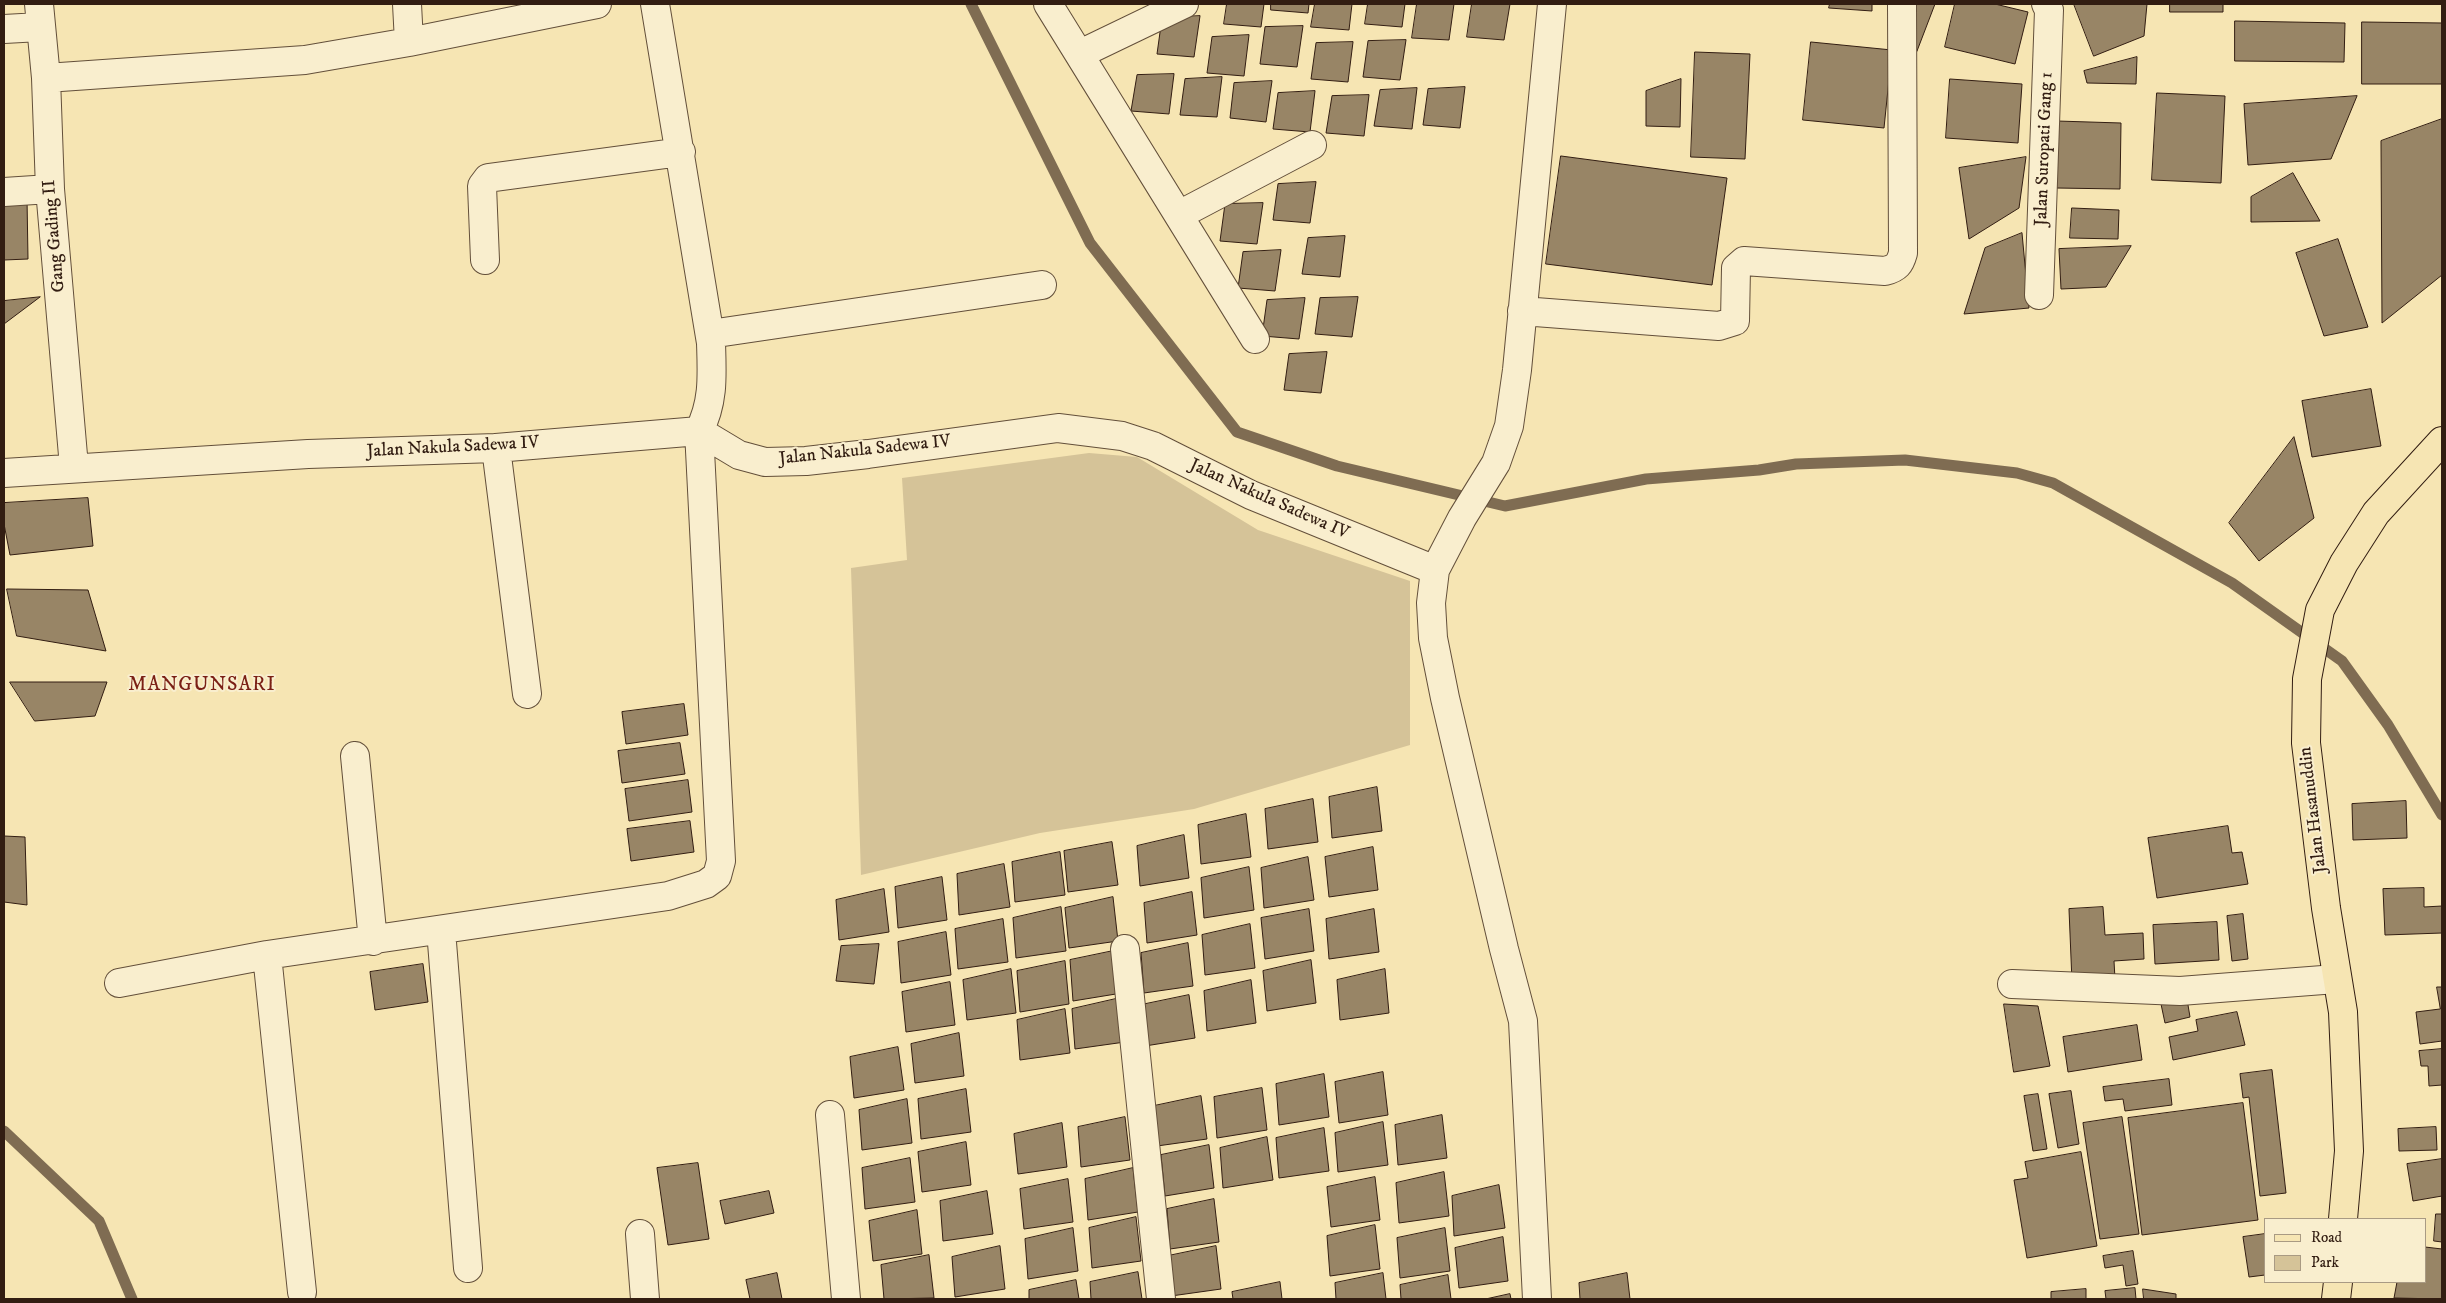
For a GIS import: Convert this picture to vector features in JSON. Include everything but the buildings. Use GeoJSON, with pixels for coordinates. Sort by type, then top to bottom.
{"type":"FeatureCollection","features":[{"type":"Feature","properties":{"kind":"main road","name":"Jalan Hasanuddin"},"geometry":{"type":"LineString","coordinates":[[2343,1218],[2349,1151],[2343,1012],[2336,979],[2306,743],[2307,679],[2320,610],[2344,563],[2376,513],[2442,441]]}},
{"type":"Feature","properties":{"kind":"main road"},"geometry":{"type":"LineString","coordinates":[[2336,1299],[2338,1283]]}},
{"type":"Feature","properties":{"kind":"street"},"geometry":{"type":"LineString","coordinates":[[406,4],[409,42]]}},
{"type":"Feature","properties":{"kind":"street"},"geometry":{"type":"LineString","coordinates":[[46,78],[304,60],[409,42],[597,4]]}},
{"type":"Feature","properties":{"kind":"street"},"geometry":{"type":"LineString","coordinates":[[119,983],[267,955],[374,941],[668,896],[706,884],[717,876],[721,861],[699,432],[708,412],[712,373],[710,334],[655,4]]}},
{"type":"Feature","properties":{"kind":"street"},"geometry":{"type":"LineString","coordinates":[[1048,4],[1255,339]]}},
{"type":"Feature","properties":{"kind":"street"},"geometry":{"type":"LineString","coordinates":[[1080,54],[1184,4]]}},
{"type":"Feature","properties":{"kind":"street"},"geometry":{"type":"LineString","coordinates":[[1537,1299],[1523,1021],[1504,949],[1433,638],[1431,603],[1435,570],[1462,518],[1496,462],[1509,426],[1517,370],[1552,4]]}},
{"type":"Feature","properties":{"kind":"street"},"geometry":{"type":"LineString","coordinates":[[1522,311],[1719,326],[1735,321],[1736,268],[1744,261],[1885,271],[1895,268],[1900,264],[1903,253],[1902,4]]}},
{"type":"Feature","properties":{"kind":"street","name":"Jalan Suropati Gang 1"},"geometry":{"type":"LineString","coordinates":[[2039,296],[2049,10],[2046,4]]}},
{"type":"Feature","properties":{"kind":"street"},"geometry":{"type":"LineString","coordinates":[[4,29],[40,15]]}},
{"type":"Feature","properties":{"kind":"street","name":"Gang Gading II"},"geometry":{"type":"LineString","coordinates":[[40,15],[46,78],[50,189],[74,467]]}},
{"type":"Feature","properties":{"kind":"street"},"geometry":{"type":"LineString","coordinates":[[1179,215],[1312,146]]}},
{"type":"Feature","properties":{"kind":"street"},"geometry":{"type":"LineString","coordinates":[[485,260],[482,186],[488,178],[681,152]]}},
{"type":"Feature","properties":{"kind":"street"},"geometry":{"type":"LineString","coordinates":[[4,192],[50,189]]}},
{"type":"Feature","properties":{"kind":"street"},"geometry":{"type":"LineString","coordinates":[[710,334],[1042,285]]}},
{"type":"Feature","properties":{"kind":"street","name":"Jalan Nakula Sadewa IV"},"geometry":{"type":"LineString","coordinates":[[4,473],[74,467],[308,454],[496,448],[699,432],[739,455],[765,462],[868,454],[1058,428],[1122,436],[1153,446],[1251,495],[1435,570]]}},
{"type":"Feature","properties":{"kind":"street"},"geometry":{"type":"LineString","coordinates":[[496,448],[527,694]]}},
{"type":"Feature","properties":{"kind":"street"},"geometry":{"type":"LineString","coordinates":[[355,756],[374,941]]}},
{"type":"Feature","properties":{"kind":"street"},"geometry":{"type":"LineString","coordinates":[[441,930],[468,1268]]}},
{"type":"Feature","properties":{"kind":"street"},"geometry":{"type":"LineString","coordinates":[[1124,949],[1161,1299]]}},
{"type":"Feature","properties":{"kind":"street"},"geometry":{"type":"LineString","coordinates":[[267,955],[302,1292]]}},
{"type":"Feature","properties":{"kind":"street"},"geometry":{"type":"LineString","coordinates":[[2012,984],[2180,991],[2336,979]]}},
{"type":"Feature","properties":{"kind":"street"},"geometry":{"type":"LineString","coordinates":[[830,1115],[846,1299]]}},
{"type":"Feature","properties":{"kind":"street"},"geometry":{"type":"LineString","coordinates":[[640,1234],[645,1299]]}},
{"type":"Feature","properties":{"kind":"green space"},"geometry":{"type":"Polygon","coordinates":[[[1089,453],[1137,457],[1258,530],[1410,581],[1410,745],[1194,809],[1040,833],[861,875],[851,568],[907,560],[902,478],[1089,453]]]}},
{"type":"Feature","properties":{"kind":"waterway"},"geometry":{"type":"LineString","coordinates":[[971,4],[1090,243],[1237,432],[1337,466],[1505,506],[1646,479],[1759,470],[1796,464],[1905,460],[2017,473],[2053,483],[2232,583],[2342,661],[2388,725],[2442,815]]}},
{"type":"Feature","properties":{"kind":"waterway"},"geometry":{"type":"LineString","coordinates":[[4,1131],[99,1221],[132,1299]]}},
{"type":"Feature","properties":{"kind":"district","name":"MANGUNSARI"},"geometry":{"type":"Point","coordinates":[202,686]}}]}
